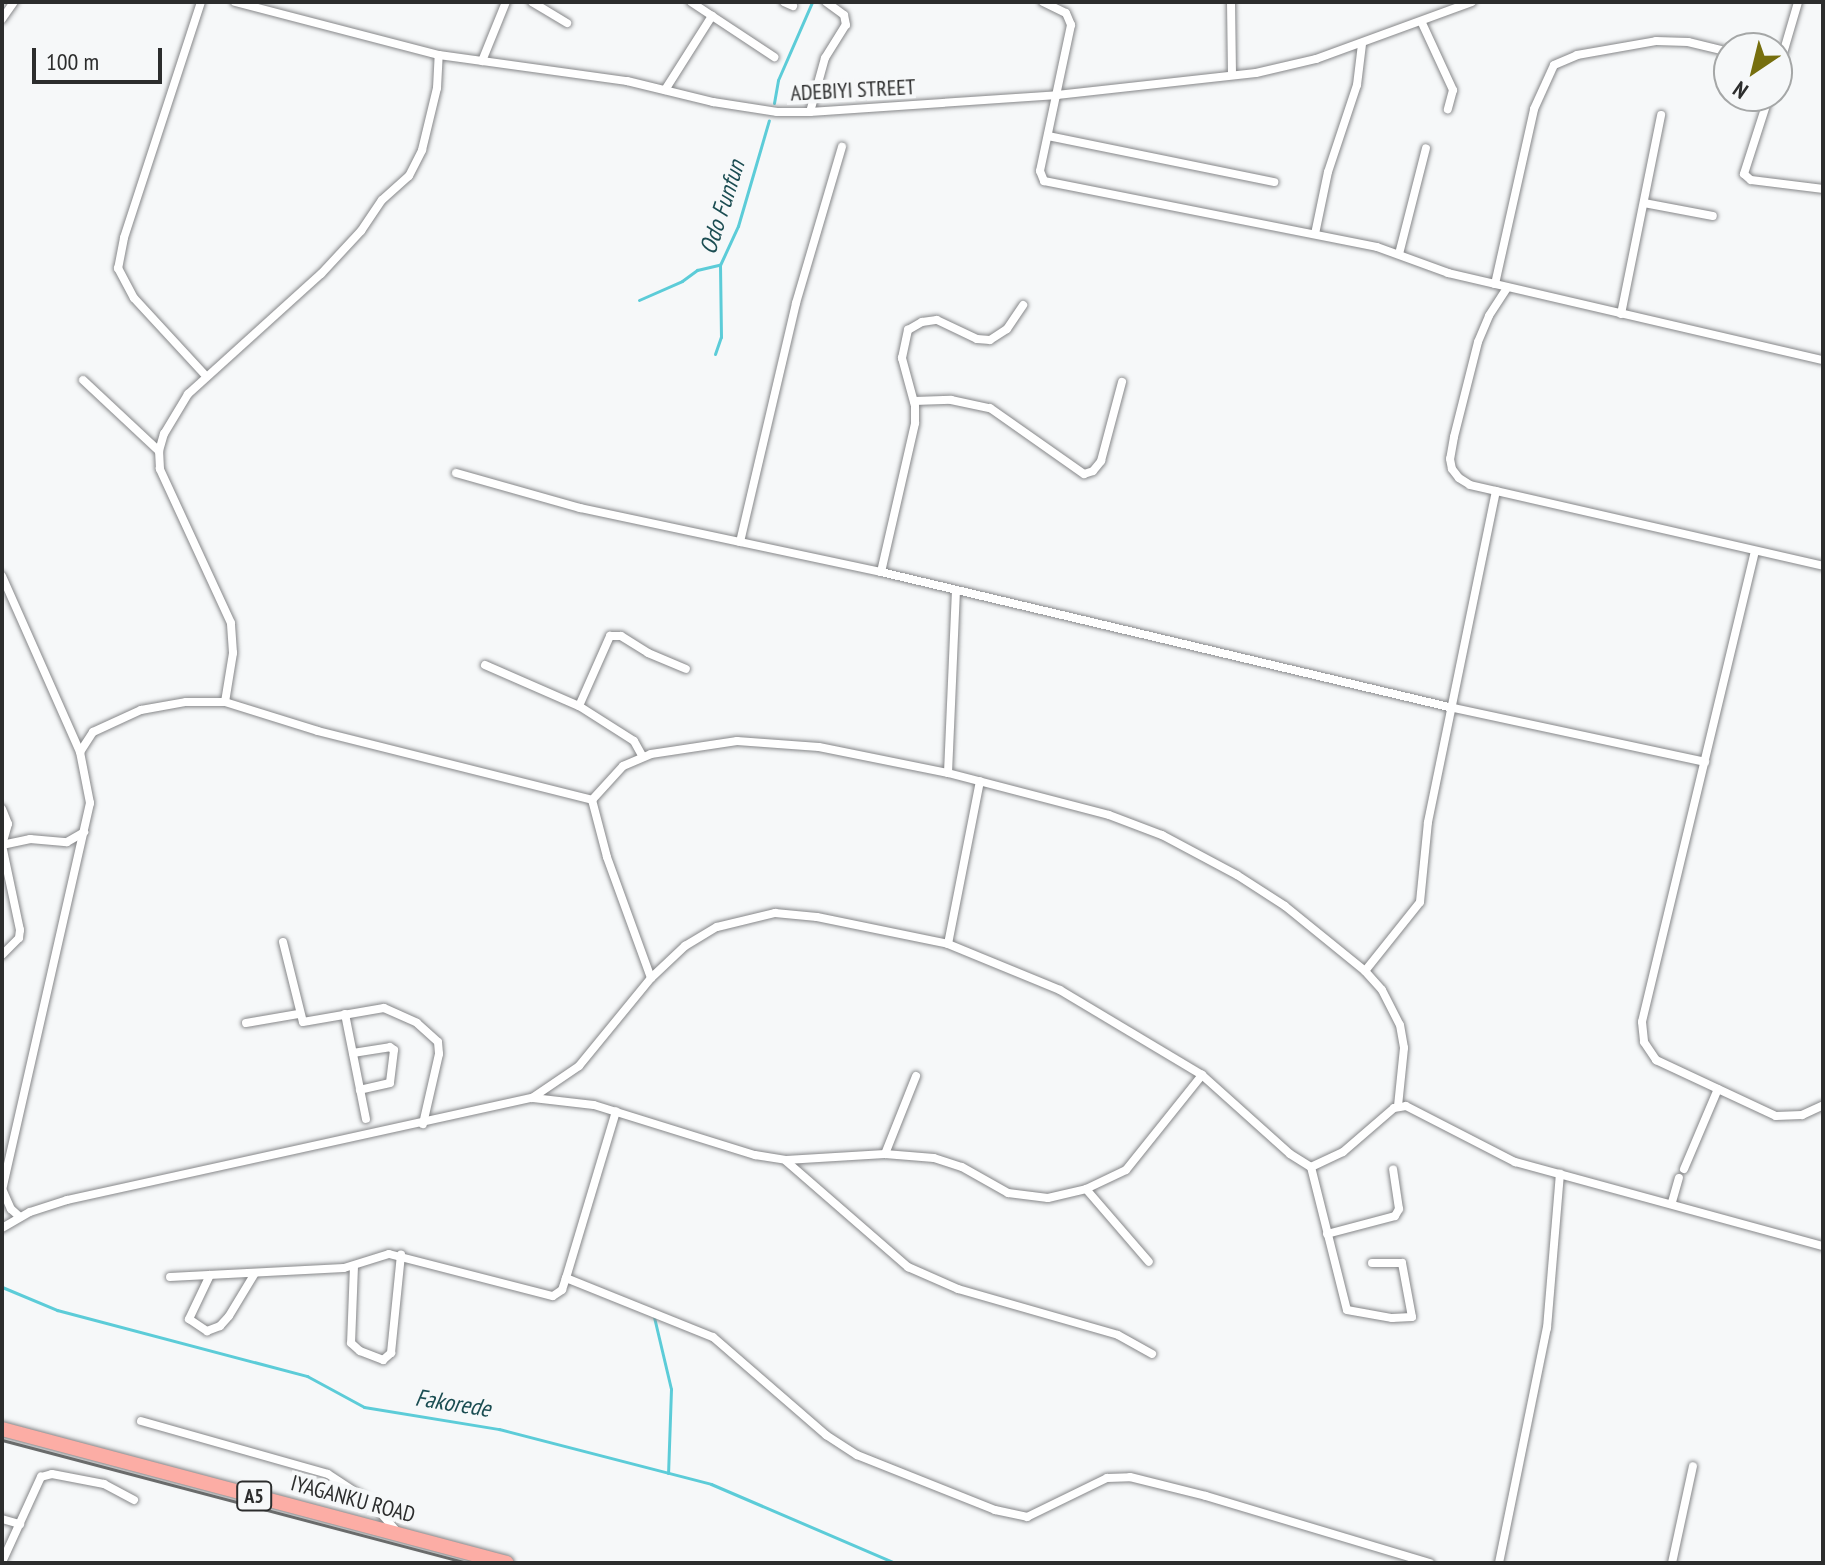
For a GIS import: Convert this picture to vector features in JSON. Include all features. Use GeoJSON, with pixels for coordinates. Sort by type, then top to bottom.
{"type":"FeatureCollection","features":[{"type":"Feature","properties":{"kind":"highway","name":"IYAGANKU ROAD"},"geometry":{"type":"LineString","coordinates":[[2,1429],[507,1563]]}},
{"type":"Feature","properties":{"kind":"street"},"geometry":{"type":"LineString","coordinates":[[2,19],[14,2]]}},
{"type":"Feature","properties":{"kind":"street"},"geometry":{"type":"LineString","coordinates":[[201,2],[124,238],[118,268],[134,298],[206,376]]}},
{"type":"Feature","properties":{"kind":"street","name":"ADEBIYI STREET"},"geometry":{"type":"LineString","coordinates":[[235,2],[439,55],[627,81],[736,106],[810,112],[1057,95],[1232,75],[1292,65],[1362,44],[1471,2]]}},
{"type":"Feature","properties":{"kind":"street"},"geometry":{"type":"LineString","coordinates":[[482,61],[506,2]]}},
{"type":"Feature","properties":{"kind":"street"},"geometry":{"type":"LineString","coordinates":[[532,2],[567,23]]}},
{"type":"Feature","properties":{"kind":"street"},"geometry":{"type":"LineString","coordinates":[[691,2],[774,57]]}},
{"type":"Feature","properties":{"kind":"street"},"geometry":{"type":"LineString","coordinates":[[784,2],[793,6]]}},
{"type":"Feature","properties":{"kind":"street"},"geometry":{"type":"LineString","coordinates":[[810,112],[823,63],[846,25],[844,15],[826,2]]}},
{"type":"Feature","properties":{"kind":"street"},"geometry":{"type":"LineString","coordinates":[[1043,2],[1061,5],[1070,17],[1071,25],[1040,171],[1042,179],[1048,183],[1315,234],[1399,254],[1440,271],[1507,288],[1823,360]]}},
{"type":"Feature","properties":{"kind":"street"},"geometry":{"type":"LineString","coordinates":[[1231,2],[1232,75]]}},
{"type":"Feature","properties":{"kind":"street"},"geometry":{"type":"LineString","coordinates":[[1789,32],[1798,2]]}},
{"type":"Feature","properties":{"kind":"street"},"geometry":{"type":"LineString","coordinates":[[665,90],[712,16]]}},
{"type":"Feature","properties":{"kind":"street"},"geometry":{"type":"LineString","coordinates":[[1422,23],[1453,90],[1448,109]]}},
{"type":"Feature","properties":{"kind":"street"},"geometry":{"type":"LineString","coordinates":[[1495,284],[1534,109],[1554,65],[1577,55],[1656,41],[1688,42],[1713,48]]}},
{"type":"Feature","properties":{"kind":"street"},"geometry":{"type":"LineString","coordinates":[[1315,234],[1328,172],[1357,85],[1362,44]]}},
{"type":"Feature","properties":{"kind":"street"},"geometry":{"type":"LineString","coordinates":[[225,702],[233,653],[231,623],[168,489],[160,469],[159,451],[180,406],[206,376],[321,274],[361,231],[382,200],[409,176],[422,150],[437,88],[439,55]]}},
{"type":"Feature","properties":{"kind":"street"},"geometry":{"type":"LineString","coordinates":[[1764,112],[1744,174],[1751,180],[1823,189]]}},
{"type":"Feature","properties":{"kind":"street"},"geometry":{"type":"LineString","coordinates":[[1621,314],[1661,115]]}},
{"type":"Feature","properties":{"kind":"street"},"geometry":{"type":"LineString","coordinates":[[1048,136],[1274,182]]}},
{"type":"Feature","properties":{"kind":"street"},"geometry":{"type":"LineString","coordinates":[[740,542],[796,303],[842,147]]}},
{"type":"Feature","properties":{"kind":"street"},"geometry":{"type":"LineString","coordinates":[[1399,254],[1426,148]]}},
{"type":"Feature","properties":{"kind":"street"},"geometry":{"type":"LineString","coordinates":[[1644,203],[1713,216]]}},
{"type":"Feature","properties":{"kind":"street"},"geometry":{"type":"LineString","coordinates":[[1507,288],[1489,316],[1478,342],[1450,459],[1452,469],[1459,478],[1470,485],[1823,566]]}},
{"type":"Feature","properties":{"kind":"street"},"geometry":{"type":"LineString","coordinates":[[881,572],[915,423],[914,401],[902,358],[908,330],[922,322],[937,320],[977,339],[990,340],[1007,329],[1023,305]]}},
{"type":"Feature","properties":{"kind":"street"},"geometry":{"type":"LineString","coordinates":[[83,380],[159,451]]}},
{"type":"Feature","properties":{"kind":"street"},"geometry":{"type":"LineString","coordinates":[[914,401],[951,400],[990,408],[1084,474],[1093,471],[1101,461],[1122,382]]}},
{"type":"Feature","properties":{"kind":"street"},"geometry":{"type":"LineString","coordinates":[[456,473],[531,492],[556,502],[881,572],[1449,707],[1705,762]]}},
{"type":"Feature","properties":{"kind":"street"},"geometry":{"type":"LineString","coordinates":[[1365,971],[1420,902],[1425,839],[1449,707],[1496,491]]}},
{"type":"Feature","properties":{"kind":"street"},"geometry":{"type":"LineString","coordinates":[[1755,551],[1642,1022],[1649,1054],[1776,1116],[1802,1115],[1823,1105]]}},
{"type":"Feature","properties":{"kind":"street"},"geometry":{"type":"LineString","coordinates":[[2,576],[80,752],[90,803],[7,1144],[2,1189],[11,1209],[20,1217]]}},
{"type":"Feature","properties":{"kind":"street"},"geometry":{"type":"LineString","coordinates":[[948,773],[956,591]]}},
{"type":"Feature","properties":{"kind":"street"},"geometry":{"type":"LineString","coordinates":[[579,706],[610,636],[621,636],[648,653],[686,669]]}},
{"type":"Feature","properties":{"kind":"street"},"geometry":{"type":"LineString","coordinates":[[485,665],[579,706],[634,741],[643,757]]}},
{"type":"Feature","properties":{"kind":"street"},"geometry":{"type":"LineString","coordinates":[[80,752],[93,732],[141,710],[186,702],[225,702],[318,731],[592,800]]}},
{"type":"Feature","properties":{"kind":"street"},"geometry":{"type":"LineString","coordinates":[[592,800],[623,766],[643,757],[705,744],[770,741],[980,781],[1109,815],[1202,854],[1285,906],[1365,971],[1382,990],[1400,1025],[1404,1062],[1398,1106],[1343,1152],[1311,1167]]}},
{"type":"Feature","properties":{"kind":"street"},"geometry":{"type":"LineString","coordinates":[[948,944],[980,781]]}},
{"type":"Feature","properties":{"kind":"street"},"geometry":{"type":"LineString","coordinates":[[592,800],[607,857],[651,978]]}},
{"type":"Feature","properties":{"kind":"street"},"geometry":{"type":"LineString","coordinates":[[2,809],[8,824],[2,845]]}},
{"type":"Feature","properties":{"kind":"street"},"geometry":{"type":"LineString","coordinates":[[2,955],[19,938],[20,930],[2,845],[30,839],[67,842],[84,832]]}},
{"type":"Feature","properties":{"kind":"street"},"geometry":{"type":"LineString","coordinates":[[59,841],[77,860]]}},
{"type":"Feature","properties":{"kind":"street"},"geometry":{"type":"LineString","coordinates":[[532,1098],[579,1066],[651,978],[699,936],[761,915],[817,917],[948,944],[978,954],[1071,996],[1202,1075],[1240,1105],[1290,1154],[1311,1167],[1347,1310],[1392,1318],[1412,1317],[1402,1263],[1372,1263]]}},
{"type":"Feature","properties":{"kind":"street"},"geometry":{"type":"LineString","coordinates":[[283,942],[298,1014],[306,1024],[384,1008],[417,1023],[438,1042],[439,1054],[423,1124]]}},
{"type":"Feature","properties":{"kind":"street"},"geometry":{"type":"LineString","coordinates":[[246,1023],[298,1014]]}},
{"type":"Feature","properties":{"kind":"street"},"geometry":{"type":"LineString","coordinates":[[345,1014],[366,1119]]}},
{"type":"Feature","properties":{"kind":"street"},"geometry":{"type":"LineString","coordinates":[[353,1053],[390,1047],[394,1050],[390,1083],[360,1090]]}},
{"type":"Feature","properties":{"kind":"street"},"geometry":{"type":"LineString","coordinates":[[2,1228],[20,1217],[67,1200],[532,1098],[572,1100],[755,1155],[786,1160],[885,1154],[949,1162],[1019,1196],[1048,1198],[1086,1189],[1133,1164],[1202,1075]]}},
{"type":"Feature","properties":{"kind":"street"},"geometry":{"type":"LineString","coordinates":[[885,1154],[916,1076]]}},
{"type":"Feature","properties":{"kind":"street"},"geometry":{"type":"LineString","coordinates":[[1684,1169],[1718,1089]]}},
{"type":"Feature","properties":{"kind":"street"},"geometry":{"type":"LineString","coordinates":[[1398,1106],[1414,1108],[1515,1162],[1672,1202],[1823,1246]]}},
{"type":"Feature","properties":{"kind":"street"},"geometry":{"type":"LineString","coordinates":[[170,1277],[354,1266],[373,1256],[401,1255],[541,1295],[558,1294],[566,1278],[616,1111]]}},
{"type":"Feature","properties":{"kind":"street"},"geometry":{"type":"LineString","coordinates":[[786,1160],[908,1267],[958,1289],[1118,1335],[1152,1354]]}},
{"type":"Feature","properties":{"kind":"street"},"geometry":{"type":"LineString","coordinates":[[1327,1234],[1395,1216],[1399,1209],[1393,1169]]}},
{"type":"Feature","properties":{"kind":"street"},"geometry":{"type":"LineString","coordinates":[[1499,1563],[1547,1328],[1560,1174]]}},
{"type":"Feature","properties":{"kind":"street"},"geometry":{"type":"LineString","coordinates":[[1672,1202],[1679,1178]]}},
{"type":"Feature","properties":{"kind":"street"},"geometry":{"type":"LineString","coordinates":[[1086,1189],[1149,1262]]}},
{"type":"Feature","properties":{"kind":"street"},"geometry":{"type":"LineString","coordinates":[[354,1266],[351,1343],[360,1351],[383,1360],[391,1353],[401,1255]]}},
{"type":"Feature","properties":{"kind":"street"},"geometry":{"type":"LineString","coordinates":[[210,1275],[189,1319],[207,1331],[220,1326],[229,1316],[255,1273]]}},
{"type":"Feature","properties":{"kind":"street"},"geometry":{"type":"LineString","coordinates":[[566,1278],[706,1333],[729,1349],[826,1435],[857,1455],[995,1510],[1027,1517],[1107,1478],[1130,1477],[1206,1496],[1430,1563]]}},
{"type":"Feature","properties":{"kind":"street"},"geometry":{"type":"LineString","coordinates":[[141,1421],[328,1474],[372,1503],[397,1533]]}},
{"type":"Feature","properties":{"kind":"street"},"geometry":{"type":"LineString","coordinates":[[1672,1563],[1693,1466]]}},
{"type":"Feature","properties":{"kind":"street"},"geometry":{"type":"LineString","coordinates":[[2,1562],[38,1480],[52,1474],[104,1484],[134,1500]]}},
{"type":"Feature","properties":{"kind":"street"},"geometry":{"type":"LineString","coordinates":[[2,1519],[20,1524]]}},
{"type":"Feature","properties":{"kind":"waterway","name":"Odo Funfun"},"geometry":{"type":"LineString","coordinates":[[774,103],[778,80],[812,2]]}},
{"type":"Feature","properties":{"kind":"waterway","name":"Odo Funfun"},"geometry":{"type":"LineString","coordinates":[[715,354],[721,337],[720,265],[738,226],[769,120]]}},
{"type":"Feature","properties":{"kind":"waterway"},"geometry":{"type":"LineString","coordinates":[[639,300],[682,281],[697,270],[719,265]]}},
{"type":"Feature","properties":{"kind":"waterway","name":"Fakorede"},"geometry":{"type":"LineString","coordinates":[[2,1287],[57,1310],[307,1376],[364,1407],[499,1429],[711,1484],[895,1563]]}},
{"type":"Feature","properties":{"kind":"waterway"},"geometry":{"type":"LineString","coordinates":[[654,1317],[671,1389],[668,1473]]}},
{"type":"Feature","properties":{"kind":"railway"},"geometry":{"type":"LineString","coordinates":[[2,1440],[467,1563]]}}]}
